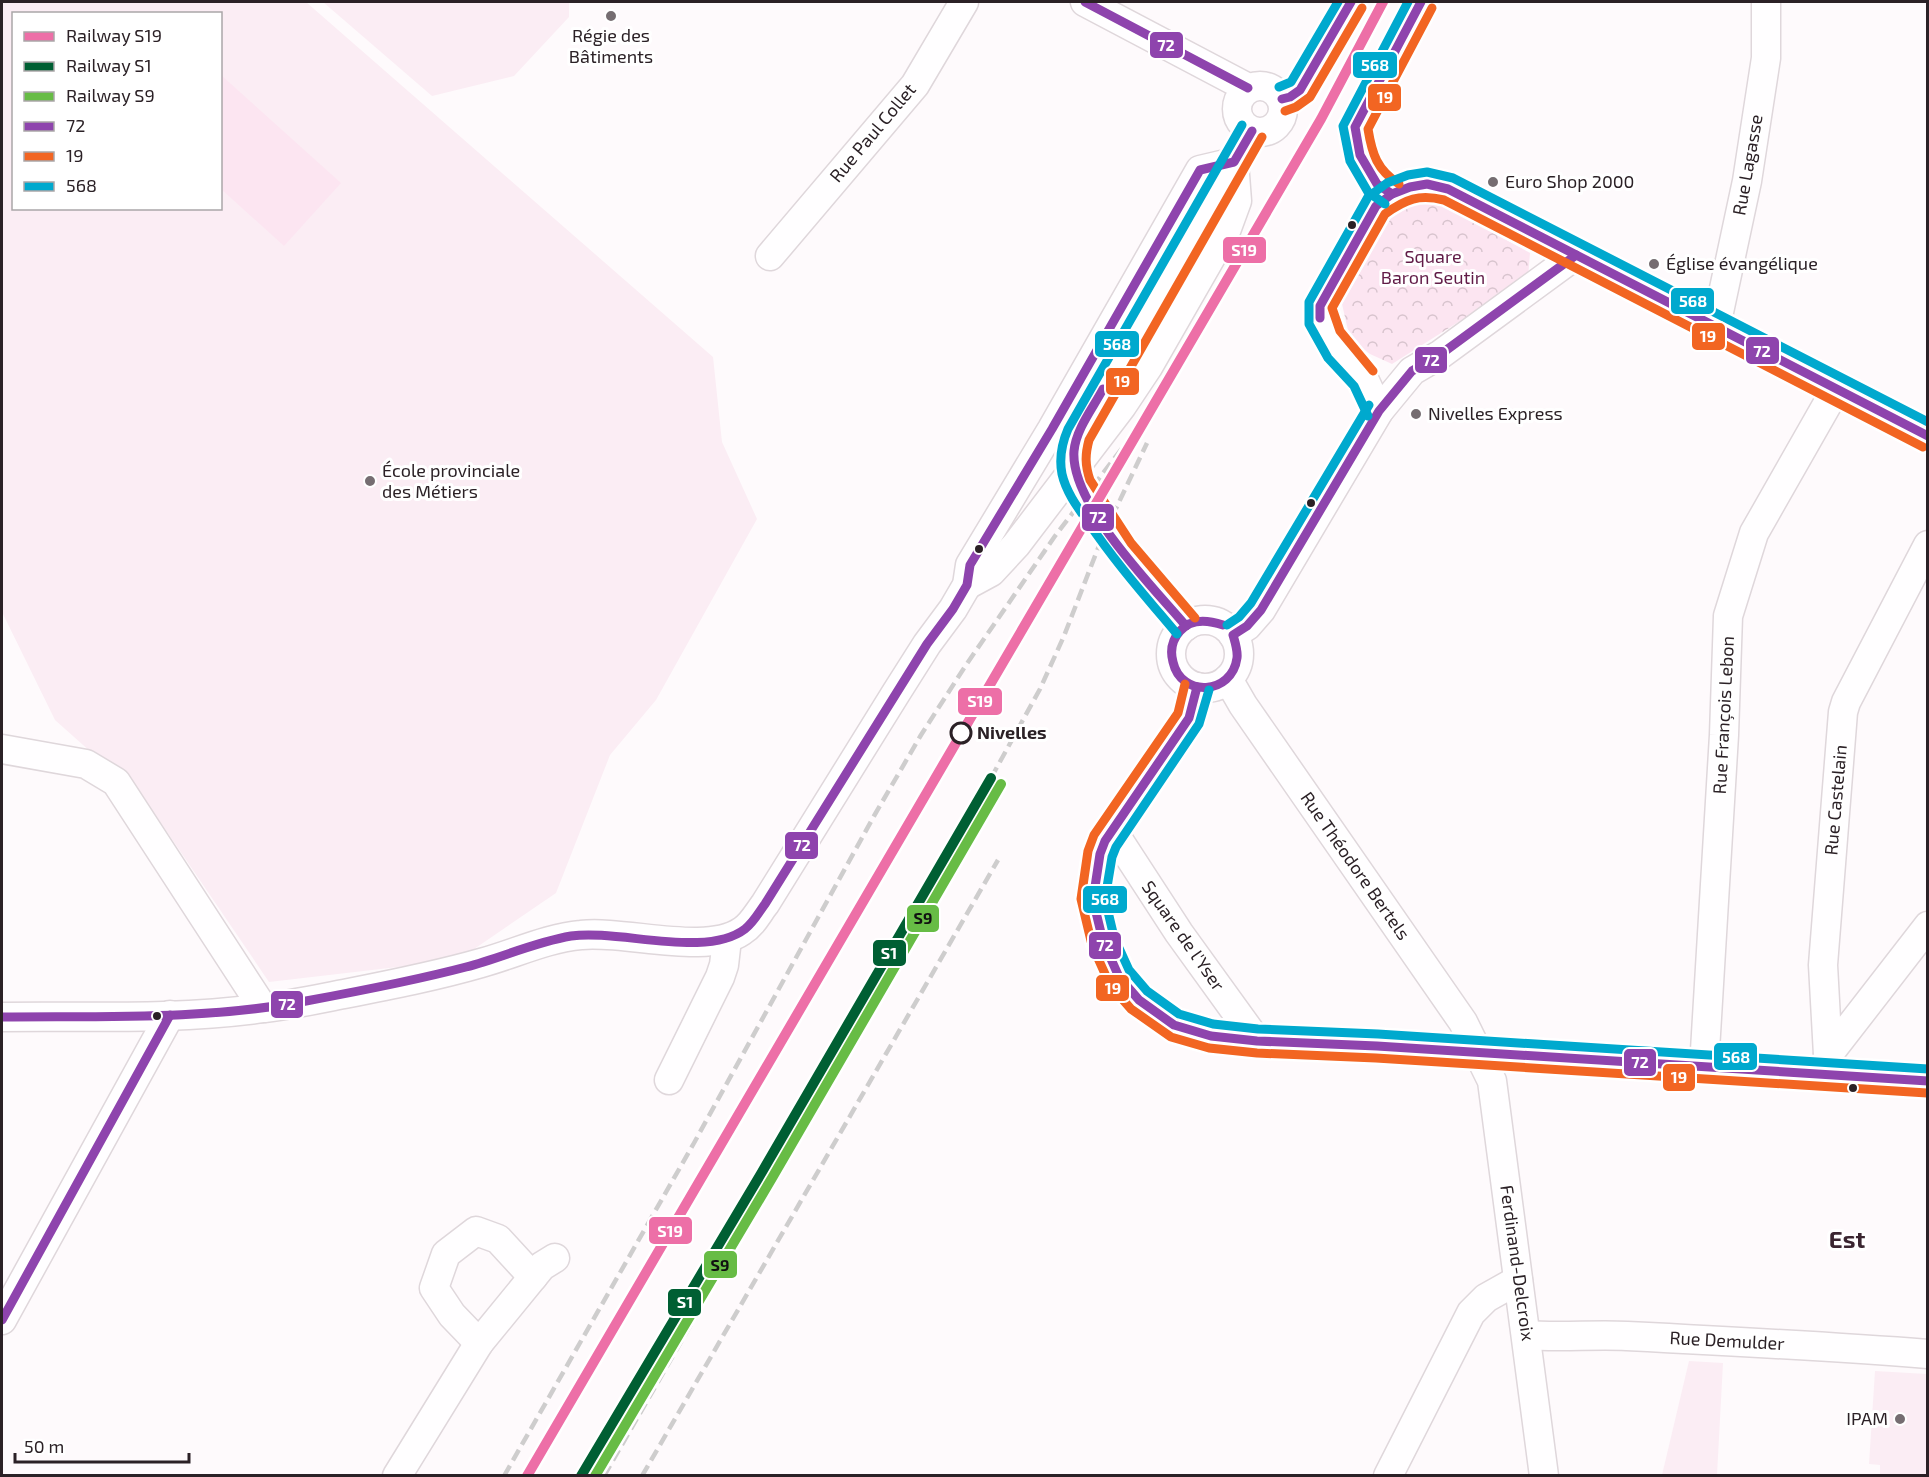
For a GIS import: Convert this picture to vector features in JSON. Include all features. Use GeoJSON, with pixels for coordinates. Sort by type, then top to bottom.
{"type":"FeatureCollection","features":[{"type":"Feature","properties":{"kind":"street","name":"Rue Paul Collet"},"geometry":{"type":"LineString","coordinates":[[770,256],[915,85],[964,2]]}},
{"type":"Feature","properties":{"kind":"street"},"geometry":{"type":"LineString","coordinates":[[1085,2],[1248,88]]}},
{"type":"Feature","properties":{"kind":"street"},"geometry":{"type":"LineString","coordinates":[[1282,99],[1300,90],[1351,2]]}},
{"type":"Feature","properties":{"kind":"street"},"geometry":{"type":"LineString","coordinates":[[1392,194],[1377,183],[1360,155],[1355,127],[1421,2]]}},
{"type":"Feature","properties":{"kind":"street","name":"Rue Lagasse"},"geometry":{"type":"LineString","coordinates":[[1716,326],[1747,181],[1766,58],[1766,2]]}},
{"type":"Feature","properties":{"kind":"street"},"geometry":{"type":"LineString","coordinates":[[1258,85],[1268,86],[1282,99],[1284,110],[1281,120],[1274,128],[1264,132],[1251,131],[1242,124],[1236,111],[1239,98],[1248,88],[1258,85]]}},
{"type":"Feature","properties":{"kind":"street"},"geometry":{"type":"LineString","coordinates":[[1074,453],[1078,435],[1251,131]]}},
{"type":"Feature","properties":{"kind":"street"},"geometry":{"type":"LineString","coordinates":[[2,1017],[170,1015],[263,1008],[435,975],[581,935],[633,936],[705,942],[727,939],[750,925],[967,585],[970,566],[1200,170],[1234,162]]}},
{"type":"Feature","properties":{"kind":"street"},"geometry":{"type":"LineString","coordinates":[[967,585],[991,572],[1016,545],[1129,396],[1174,324],[1226,231],[1237,201],[1234,162]]}},
{"type":"Feature","properties":{"kind":"street"},"geometry":{"type":"LineString","coordinates":[[1379,411],[1364,379],[1338,351],[1320,318],[1320,306],[1376,207],[1392,194],[1427,184],[1448,189],[1928,436]]}},
{"type":"Feature","properties":{"kind":"street"},"geometry":{"type":"LineString","coordinates":[[1364,379],[1412,371],[1442,354],[1576,255]]}},
{"type":"Feature","properties":{"kind":"street"},"geometry":{"type":"LineString","coordinates":[[1233,635],[1247,626],[1261,610],[1379,411],[1412,371]]}},
{"type":"Feature","properties":{"kind":"street","name":"Rue François Lebon"},"geometry":{"type":"LineString","coordinates":[[1704,1067],[1728,616],[1754,533],[1836,389]]}},
{"type":"Feature","properties":{"kind":"street"},"geometry":{"type":"LineString","coordinates":[[1017,487],[1050,499]]}},
{"type":"Feature","properties":{"kind":"street","name":"Rue Castelain"},"geometry":{"type":"LineString","coordinates":[[1828,1064],[1823,965],[1843,712],[1846,702],[1928,545]]}},
{"type":"Feature","properties":{"kind":"street"},"geometry":{"type":"LineString","coordinates":[[1121,550],[1186,626]]}},
{"type":"Feature","properties":{"kind":"street"},"geometry":{"type":"LineString","coordinates":[[1211,620],[1223,625],[1233,635],[1238,646],[1239,659],[1235,670],[1219,686],[1197,687],[1184,682],[1175,671],[1170,659],[1171,646],[1176,634],[1186,626],[1198,621],[1211,620]]}},
{"type":"Feature","properties":{"kind":"street","name":"Rue Théodore Bertels"},"geometry":{"type":"LineString","coordinates":[[1228,679],[1243,705],[1463,1022],[1479,1053]]}},
{"type":"Feature","properties":{"kind":"street"},"geometry":{"type":"LineString","coordinates":[[1197,687],[1189,718],[1112,830],[1100,854],[1093,900],[1103,941],[1119,977],[1139,1000],[1174,1025],[1211,1036],[1257,1041],[1377,1046],[1704,1067],[1828,1064],[1928,1081]]}},
{"type":"Feature","properties":{"kind":"street"},"geometry":{"type":"LineString","coordinates":[[2,749],[86,764],[116,782],[263,1008]]}},
{"type":"Feature","properties":{"kind":"street","name":"Square de l'Yser"},"geometry":{"type":"LineString","coordinates":[[1112,830],[1179,933],[1257,1041]]}},
{"type":"Feature","properties":{"kind":"street"},"geometry":{"type":"LineString","coordinates":[[1828,1064],[1928,926]]}},
{"type":"Feature","properties":{"kind":"street"},"geometry":{"type":"LineString","coordinates":[[669,1080],[720,977],[724,966],[727,939]]}},
{"type":"Feature","properties":{"kind":"street"},"geometry":{"type":"LineString","coordinates":[[2,1320],[170,1015]]}},
{"type":"Feature","properties":{"kind":"street","name":"Ferdinand-Delcroix"},"geometry":{"type":"LineString","coordinates":[[1479,1053],[1492,1081],[1544,1476]]}},
{"type":"Feature","properties":{"kind":"street"},"geometry":{"type":"LineString","coordinates":[[479,1343],[452,1315],[434,1288],[446,1254],[476,1231],[498,1239],[533,1277]]}},
{"type":"Feature","properties":{"kind":"street"},"geometry":{"type":"LineString","coordinates":[[397,1476],[479,1343],[542,1266],[555,1258]]}},
{"type":"Feature","properties":{"kind":"street"},"geometry":{"type":"LineString","coordinates":[[1388,1476],[1471,1313],[1486,1298],[1518,1280]]}},
{"type":"Feature","properties":{"kind":"street","name":"Rue Demulder"},"geometry":{"type":"LineString","coordinates":[[1527,1335],[1545,1337],[1634,1336],[1928,1354]]}},
{"type":"Feature","properties":{"kind":"shaded area","name":"École provinciale des Métiers"},"geometry":{"type":"Polygon","coordinates":[[[2,2],[306,2],[713,357],[722,442],[757,519],[656,700],[610,755],[556,893],[458,960],[269,982],[146,801],[55,720],[2,612],[2,2]]]}},
{"type":"Feature","properties":{"kind":"shaded area"},"geometry":{"type":"Polygon","coordinates":[[[323,2],[569,2],[569,17],[514,76],[432,96],[323,2]]]}},
{"type":"Feature","properties":{"kind":"shaded area"},"geometry":{"type":"Polygon","coordinates":[[[1689,1361],[1723,1363],[1717,1475],[1662,1475],[1689,1361]]]}},
{"type":"Feature","properties":{"kind":"shaded area","name":"IPAM"},"geometry":{"type":"Polygon","coordinates":[[[1875,1371],[1927,1374],[1927,1475],[1880,1475],[1880,1465],[1869,1464],[1875,1371]]]}},
{"type":"Feature","properties":{"kind":"green space"},"geometry":{"type":"Polygon","coordinates":[[[222,76],[341,183],[284,246],[222,190],[222,76]]]}},
{"type":"Feature","properties":{"kind":"green space","name":"Square Baron Seutin"},"geometry":{"type":"Polygon","coordinates":[[[1423,193],[1530,253],[1528,278],[1392,364],[1370,354],[1350,339],[1342,304],[1403,197],[1423,193]]]}},
{"type":"Feature","properties":{"kind":"tunnel"},"geometry":{"type":"LineString","coordinates":[[1073,453],[1074,471],[1079,485],[1121,550]]}},
{"type":"Feature","properties":{"kind":"railway"},"geometry":{"type":"LineString","coordinates":[[504,1476],[694,1143],[921,735],[1055,536],[1152,409]]}},
{"type":"Feature","properties":{"kind":"railway"},"geometry":{"type":"LineString","coordinates":[[991,778],[1040,689],[1064,636],[1102,538],[1147,443]]}},
{"type":"Feature","properties":{"kind":"railway"},"geometry":{"type":"LineString","coordinates":[[604,1476],[969,842]]}},
{"type":"Feature","properties":{"kind":"railway"},"geometry":{"type":"LineString","coordinates":[[642,1476],[998,860]]}},
{"type":"Feature","properties":{"kind":"rail line","name":"S19"},"geometry":{"type":"LineString","coordinates":[[527,1476],[1321,119],[1383,2]]}},
{"type":"Feature","properties":{"kind":"rail line","name":"S1"},"geometry":{"type":"LineString","coordinates":[[581,1476],[762,1172],[991,778]]}},
{"type":"Feature","properties":{"kind":"rail line","name":"S9"},"geometry":{"type":"LineString","coordinates":[[595,1476],[772,1178],[1001,784]]}},
{"type":"Feature","properties":{"kind":"transit line","name":"72"},"geometry":{"type":"LineString","coordinates":[[1085,2],[1248,88]]}},
{"type":"Feature","properties":{"kind":"transit line","name":"568"},"geometry":{"type":"LineString","coordinates":[[1279,87],[1291,82],[1338,2]]}},
{"type":"Feature","properties":{"kind":"transit line","name":"72"},"geometry":{"type":"LineString","coordinates":[[1282,99],[1300,90],[1351,2]]}},
{"type":"Feature","properties":{"kind":"transit line","name":"568"},"geometry":{"type":"LineString","coordinates":[[1385,204],[1368,192],[1350,161],[1343,126],[1408,2]]}},
{"type":"Feature","properties":{"kind":"transit line","name":"72"},"geometry":{"type":"LineString","coordinates":[[1392,194],[1377,184],[1360,155],[1355,127],[1421,2]]}},
{"type":"Feature","properties":{"kind":"transit line","name":"19"},"geometry":{"type":"LineString","coordinates":[[1285,111],[1296,107],[1310,97],[1362,8]]}},
{"type":"Feature","properties":{"kind":"transit line","name":"19"},"geometry":{"type":"LineString","coordinates":[[1399,184],[1385,173],[1377,161],[1368,129],[1432,8]]}},
{"type":"Feature","properties":{"kind":"transit line","name":"568"},"geometry":{"type":"LineString","coordinates":[[1177,634],[1098,537],[1076,505],[1062,474],[1062,451],[1068,429],[1242,125]]}},
{"type":"Feature","properties":{"kind":"transit line","name":"72"},"geometry":{"type":"LineString","coordinates":[[2,1017],[154,1016],[268,1007],[426,977],[571,936],[613,936],[685,943],[728,938],[745,929],[765,904],[927,644],[953,609],[967,585],[970,565],[1052,429],[1200,170],[1234,162],[1252,131]]}},
{"type":"Feature","properties":{"kind":"transit line","name":"19"},"geometry":{"type":"LineString","coordinates":[[1195,618],[1131,543],[1090,480],[1086,465],[1087,450],[1089,440],[1262,137]]}},
{"type":"Feature","properties":{"kind":"transit line","name":"568"},"geometry":{"type":"LineString","coordinates":[[1368,416],[1354,386],[1328,358],[1309,324],[1309,302],[1368,197],[1387,183],[1408,175],[1427,172],[1453,178],[1928,422]]}},
{"type":"Feature","properties":{"kind":"transit line","name":"72"},"geometry":{"type":"LineString","coordinates":[[1320,318],[1320,306],[1376,206],[1392,194],[1427,184],[1448,189],[1928,436]]}},
{"type":"Feature","properties":{"kind":"transit line","name":"19"},"geometry":{"type":"LineString","coordinates":[[1373,371],[1340,331],[1332,308],[1385,214],[1413,199],[1435,198],[1444,200],[1923,447]]}},
{"type":"Feature","properties":{"kind":"transit line","name":"72"},"geometry":{"type":"LineString","coordinates":[[1223,625],[1206,621],[1194,622],[1177,634],[1172,646],[1172,658],[1178,674],[1186,682],[1195,686],[1217,685],[1233,670],[1237,658],[1233,635],[1247,626],[1261,610],[1379,411],[1412,371],[1441,354],[1576,255]]}},
{"type":"Feature","properties":{"kind":"transit line","name":"72"},"geometry":{"type":"LineString","coordinates":[[1103,389],[1075,443],[1076,472],[1085,495],[1116,544],[1186,626]]}},
{"type":"Feature","properties":{"kind":"transit line","name":"568"},"geometry":{"type":"LineString","coordinates":[[1227,625],[1239,617],[1251,603],[1369,405]]}},
{"type":"Feature","properties":{"kind":"transit line","name":"19"},"geometry":{"type":"LineString","coordinates":[[1185,684],[1178,713],[1094,835],[1088,851],[1081,899],[1092,945],[1110,985],[1131,1009],[1171,1037],[1209,1048],[1257,1053],[1376,1058],[1927,1093]]}},
{"type":"Feature","properties":{"kind":"transit line","name":"72"},"geometry":{"type":"LineString","coordinates":[[1197,687],[1189,718],[1105,841],[1100,854],[1093,900],[1103,941],[1119,977],[1139,1000],[1174,1025],[1211,1036],[1257,1041],[1377,1046],[1928,1081]]}},
{"type":"Feature","properties":{"kind":"transit line","name":"568"},"geometry":{"type":"LineString","coordinates":[[1209,690],[1199,724],[1116,847],[1112,857],[1105,899],[1114,937],[1129,970],[1147,991],[1179,1014],[1213,1024],[1258,1029],[1378,1034],[1928,1069]]}},
{"type":"Feature","properties":{"kind":"transit line","name":"72"},"geometry":{"type":"LineString","coordinates":[[2,1320],[170,1015]]}},
{"type":"Feature","properties":{"kind":"place","name":"Régie des Bâtiments"},"geometry":{"type":"Point","coordinates":[611,16]}},
{"type":"Feature","properties":{"kind":"place","name":"Euro Shop 2000"},"geometry":{"type":"Point","coordinates":[1493,182]}},
{"type":"Feature","properties":{"kind":"place","name":"Église évangélique"},"geometry":{"type":"Point","coordinates":[1654,264]}},
{"type":"Feature","properties":{"kind":"place","name":"Nivelles Express"},"geometry":{"type":"Point","coordinates":[1416,414]}},
{"type":"Feature","properties":{"kind":"place","name":"École provinciale des Métiers"},"geometry":{"type":"Point","coordinates":[370,481]}},
{"type":"Feature","properties":{"kind":"place","name":"Nivelles"},"geometry":{"type":"Point","coordinates":[961,733]}},
{"type":"Feature","properties":{"kind":"place","name":"IPAM"},"geometry":{"type":"Point","coordinates":[1900,1419]}},
{"type":"Feature","properties":{"kind":"district","name":"Est"},"geometry":{"type":"Point","coordinates":[1847,1240]}}]}
